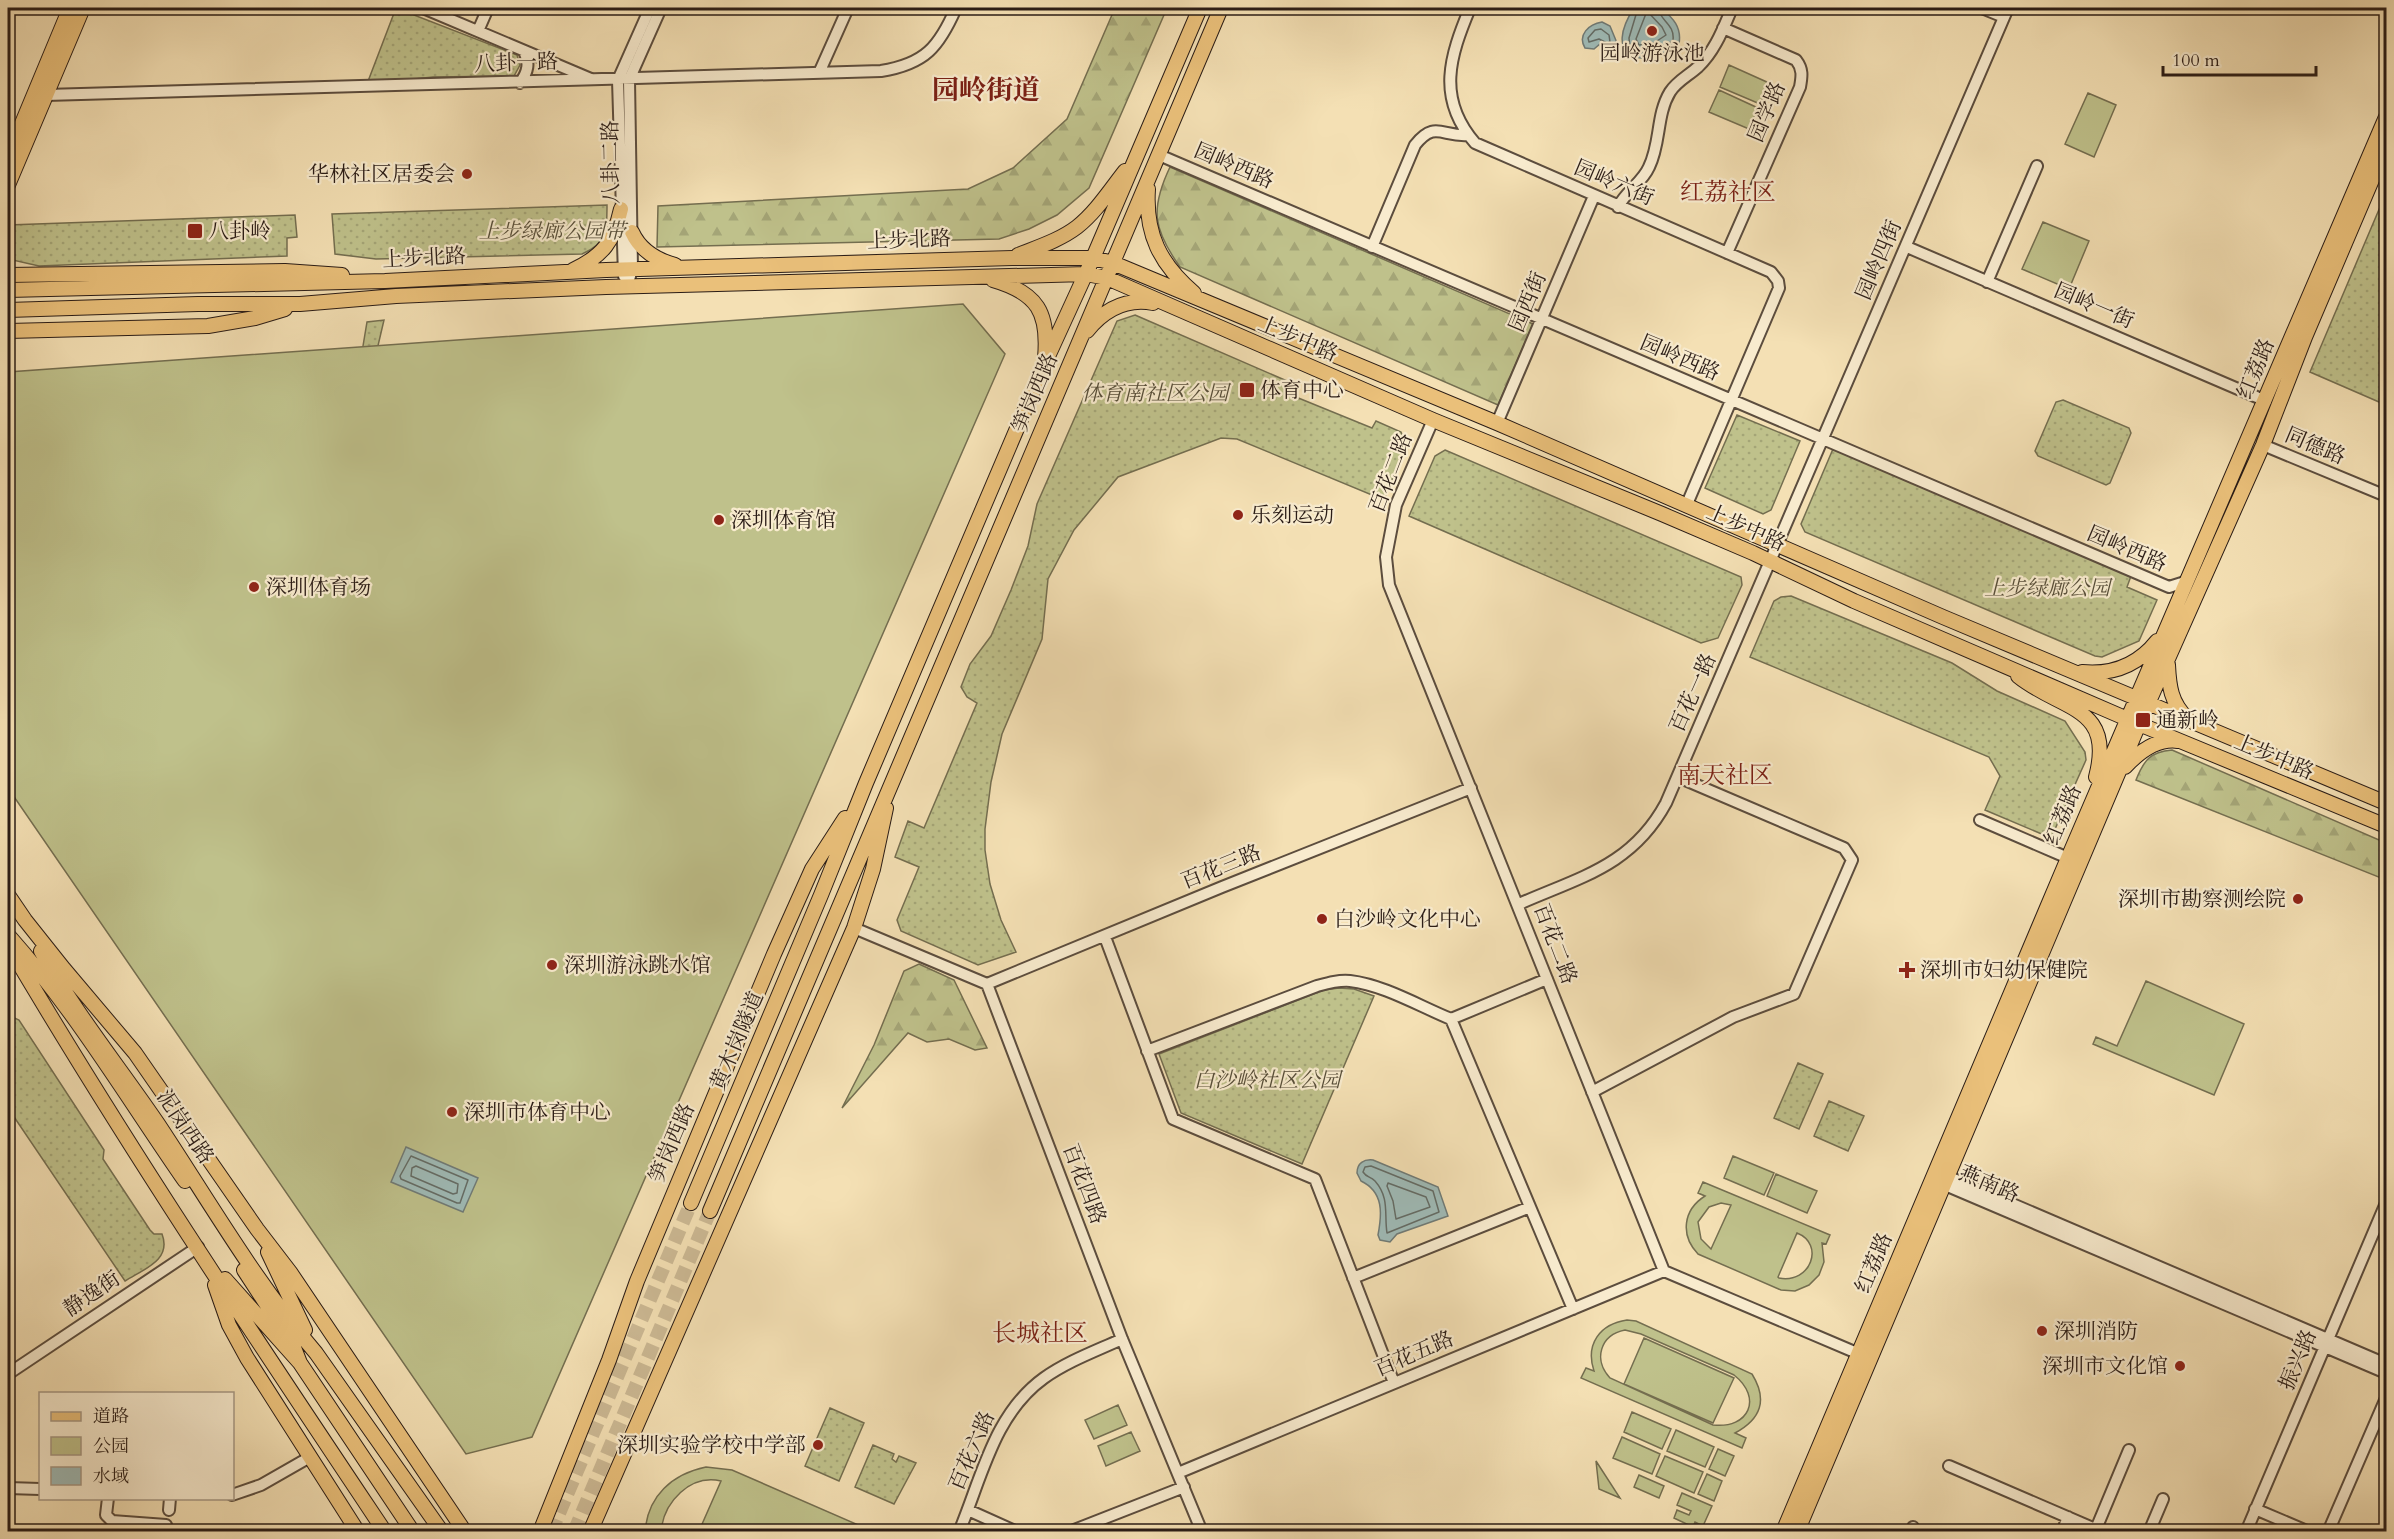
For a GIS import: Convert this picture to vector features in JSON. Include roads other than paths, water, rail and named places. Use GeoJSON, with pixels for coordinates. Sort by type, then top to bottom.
{"type":"FeatureCollection","features":[{"type":"Feature","properties":{"kind":"main road"},"geometry":{"type":"LineString","coordinates":[[8,157],[70,8]]}},
{"type":"Feature","properties":{"kind":"main road"},"geometry":{"type":"LineString","coordinates":[[8,185],[83,8]]}},
{"type":"Feature","properties":{"kind":"main road","name":"笋岗西路"},"geometry":{"type":"LineString","coordinates":[[821,895],[866,783],[1044,365],[1093,258],[1200,8]]}},
{"type":"Feature","properties":{"kind":"main road","name":"笋岗西路"},"geometry":{"type":"LineString","coordinates":[[840,903],[1221,8]]}},
{"type":"Feature","properties":{"kind":"main road","name":"红荔路"},"geometry":{"type":"LineString","coordinates":[[2143,701],[2168,627],[2386,117]]}},
{"type":"Feature","properties":{"kind":"main road","name":"红荔路"},"geometry":{"type":"LineString","coordinates":[[1941,1180],[2085,817],[2175,643],[2263,445],[2386,147]]}},
{"type":"Feature","properties":{"kind":"main road"},"geometry":{"type":"LineString","coordinates":[[1012,258],[1059,238],[1077,227],[1090,215],[1136,157]]}},
{"type":"Feature","properties":{"kind":"main road"},"geometry":{"type":"LineString","coordinates":[[1148,180],[1148,218],[1160,253],[1176,276],[1205,302]]}},
{"type":"Feature","properties":{"kind":"main road"},"geometry":{"type":"LineString","coordinates":[[1124,187],[1142,195]]}},
{"type":"Feature","properties":{"kind":"main road"},"geometry":{"type":"LineString","coordinates":[[567,272],[589,261],[610,243],[621,209]]}},
{"type":"Feature","properties":{"kind":"main road"},"geometry":{"type":"LineString","coordinates":[[632,232],[635,240],[646,251],[661,260],[683,267]]}},
{"type":"Feature","properties":{"kind":"main road","name":"上步北路"},"geometry":{"type":"LineString","coordinates":[[11,288],[386,280],[683,267],[1093,258]]}},
{"type":"Feature","properties":{"kind":"main road","name":"上步中路"},"geometry":{"type":"LineString","coordinates":[[1093,258],[1113,262],[1497,423],[1779,544],[1943,618],[2386,803]]}},
{"type":"Feature","properties":{"kind":"main road"},"geometry":{"type":"LineString","coordinates":[[8,275],[309,271],[386,280]]}},
{"type":"Feature","properties":{"kind":"main road","name":"上步北路"},"geometry":{"type":"LineString","coordinates":[[8,310],[198,304],[300,304],[396,296],[627,287],[1086,274]]}},
{"type":"Feature","properties":{"kind":"main road","name":"上步中路"},"geometry":{"type":"LineString","coordinates":[[1086,274],[1107,278],[1433,420],[1662,514],[1772,562],[1854,602],[2133,722],[2386,826]]}},
{"type":"Feature","properties":{"kind":"main road"},"geometry":{"type":"LineString","coordinates":[[986,277],[1020,290],[1040,307],[1046,330],[1044,365]]}},
{"type":"Feature","properties":{"kind":"main road"},"geometry":{"type":"LineString","coordinates":[[1076,349],[1088,329],[1118,305],[1142,301],[1170,306]]}},
{"type":"Feature","properties":{"kind":"main road"},"geometry":{"type":"LineString","coordinates":[[8,331],[208,326],[255,318],[300,304]]}},
{"type":"Feature","properties":{"kind":"main road"},"geometry":{"type":"LineString","coordinates":[[998,474],[1020,482]]}},
{"type":"Feature","properties":{"kind":"main road"},"geometry":{"type":"LineString","coordinates":[[2071,670],[2101,672],[2128,666],[2147,653],[2168,627]]}},
{"type":"Feature","properties":{"kind":"main road"},"geometry":{"type":"LineString","coordinates":[[2175,643],[2168,664],[2168,681],[2178,709],[2192,721]]}},
{"type":"Feature","properties":{"kind":"main road"},"geometry":{"type":"LineString","coordinates":[[2005,665],[2034,689],[2086,714],[2096,728],[2100,743],[2099,765],[2085,817]]}},
{"type":"Feature","properties":{"kind":"main road","name":"红荔路"},"geometry":{"type":"LineString","coordinates":[[1783,1532],[1864,1356],[2118,775],[2133,722]]}},
{"type":"Feature","properties":{"kind":"main road"},"geometry":{"type":"LineString","coordinates":[[2118,775],[2132,759],[2149,747],[2166,741],[2182,742]]}},
{"type":"Feature","properties":{"kind":"main road","name":"笋岗西路"},"geometry":{"type":"LineString","coordinates":[[539,1529],[609,1360],[637,1281],[803,886],[866,783]]}},
{"type":"Feature","properties":{"kind":"main road","name":"笋岗西路"},"geometry":{"type":"LineString","coordinates":[[590,1532],[854,928],[883,826],[887,794]]}},
{"type":"Feature","properties":{"kind":"main road","name":"泥岗西路"},"geometry":{"type":"LineString","coordinates":[[8,895],[25,920],[135,1053],[290,1272],[465,1532]]}},
{"type":"Feature","properties":{"kind":"main road","name":"黄木岗隧道"},"geometry":{"type":"LineString","coordinates":[[691,1203],[821,895]]}},
{"type":"Feature","properties":{"kind":"main road","name":"黄木岗隧道"},"geometry":{"type":"LineString","coordinates":[[710,1211],[840,903]]}},
{"type":"Feature","properties":{"kind":"main road","name":"泥岗西路"},"geometry":{"type":"LineString","coordinates":[[25,920],[53,973],[118,1065],[252,1266],[442,1532]]}},
{"type":"Feature","properties":{"kind":"main road","name":"泥岗西路"},"geometry":{"type":"LineString","coordinates":[[8,935],[36,966],[142,1119],[293,1345],[300,1363]]}},
{"type":"Feature","properties":{"kind":"main road","name":"泥岗西路"},"geometry":{"type":"LineString","coordinates":[[8,945],[90,1084],[207,1260],[250,1331],[385,1532]]}},
{"type":"Feature","properties":{"kind":"main road","name":"泥岗西路"},"geometry":{"type":"LineString","coordinates":[[257,1228],[316,1353]]}},
{"type":"Feature","properties":{"kind":"main road"},"geometry":{"type":"LineString","coordinates":[[207,1260],[229,1325],[267,1391],[358,1532]]}},
{"type":"Feature","properties":{"kind":"main road","name":"泥岗西路"},"geometry":{"type":"LineString","coordinates":[[207,1260],[300,1363],[413,1532]]}},
{"type":"Feature","properties":{"kind":"main road","name":"红荔路"},"geometry":{"type":"LineString","coordinates":[[1797,1532],[1864,1356]]}},
{"type":"Feature","properties":{"kind":"street"},"geometry":{"type":"LineString","coordinates":[[423,8],[594,81]]}},
{"type":"Feature","properties":{"kind":"street"},"geometry":{"type":"LineString","coordinates":[[478,31],[488,8]]}},
{"type":"Feature","properties":{"kind":"street","name":"八卦二路"},"geometry":{"type":"LineString","coordinates":[[628,269],[621,209],[624,80],[650,8]]}},
{"type":"Feature","properties":{"kind":"street","name":"八卦二路"},"geometry":{"type":"LineString","coordinates":[[627,287],[632,232],[624,80],[661,8]]}},
{"type":"Feature","properties":{"kind":"street"},"geometry":{"type":"LineString","coordinates":[[819,73],[848,8]]}},
{"type":"Feature","properties":{"kind":"street","name":"八卦一路"},"geometry":{"type":"LineString","coordinates":[[46,95],[881,71],[913,63],[925,56],[943,35],[956,8]]}},
{"type":"Feature","properties":{"kind":"street","name":"园岭六街"},"geometry":{"type":"LineString","coordinates":[[1470,8],[1456,43],[1450,72],[1454,106],[1468,135],[1485,149],[1771,272],[1778,281],[1779,288],[1687,504]]}},
{"type":"Feature","properties":{"kind":"street"},"geometry":{"type":"LineString","coordinates":[[1618,207],[1624,196],[1639,183],[1648,170],[1656,152],[1661,111],[1671,91],[1710,54],[1732,8]]}},
{"type":"Feature","properties":{"kind":"street"},"geometry":{"type":"LineString","coordinates":[[1982,8],[2006,12]]}},
{"type":"Feature","properties":{"kind":"street","name":"园岭四街"},"geometry":{"type":"LineString","coordinates":[[1779,544],[2006,12]]}},
{"type":"Feature","properties":{"kind":"street","name":"园学路"},"geometry":{"type":"LineString","coordinates":[[1725,24],[1796,60],[1802,75],[1800,87],[1727,253]]}},
{"type":"Feature","properties":{"kind":"street"},"geometry":{"type":"LineString","coordinates":[[520,83],[528,66],[525,51]]}},
{"type":"Feature","properties":{"kind":"street"},"geometry":{"type":"LineString","coordinates":[[1372,247],[1415,145],[1424,134],[1436,131],[1456,136],[1468,135]]}},
{"type":"Feature","properties":{"kind":"street","name":"园岭西路"},"geometry":{"type":"LineString","coordinates":[[1159,155],[2169,587],[2188,581]]}},
{"type":"Feature","properties":{"kind":"street"},"geometry":{"type":"LineString","coordinates":[[1987,282],[2037,166]]}},
{"type":"Feature","properties":{"kind":"street","name":"园西街"},"geometry":{"type":"LineString","coordinates":[[1497,423],[1594,196]]}},
{"type":"Feature","properties":{"kind":"street","name":"园岭一街"},"geometry":{"type":"LineString","coordinates":[[1907,247],[2266,401]]}},
{"type":"Feature","properties":{"kind":"street","name":"百花二路"},"geometry":{"type":"LineString","coordinates":[[1433,420],[1396,505],[1386,557],[1389,585],[1519,904],[1664,1271]]}},
{"type":"Feature","properties":{"kind":"street","name":"同德路"},"geometry":{"type":"LineString","coordinates":[[2263,445],[2386,496]]}},
{"type":"Feature","properties":{"kind":"street","name":"百花一路"},"geometry":{"type":"LineString","coordinates":[[1519,904],[1605,866],[1622,856],[1636,845],[1654,823],[1678,777],[1779,544]]}},
{"type":"Feature","properties":{"kind":"street"},"geometry":{"type":"LineString","coordinates":[[1592,1092],[1733,1017],[1794,994],[1852,860],[1844,848],[1678,777]]}},
{"type":"Feature","properties":{"kind":"street","name":"百花三路"},"geometry":{"type":"LineString","coordinates":[[987,984],[1471,788]]}},
{"type":"Feature","properties":{"kind":"street"},"geometry":{"type":"LineString","coordinates":[[1980,820],[2068,858]]}},
{"type":"Feature","properties":{"kind":"street"},"geometry":{"type":"LineString","coordinates":[[854,928],[987,984]]}},
{"type":"Feature","properties":{"kind":"street"},"geometry":{"type":"LineString","coordinates":[[1105,937],[1173,1119],[1315,1179],[1394,1383]]}},
{"type":"Feature","properties":{"kind":"street"},"geometry":{"type":"LineString","coordinates":[[1148,1051],[1317,986],[1336,981],[1367,985],[1451,1019],[1547,979]]}},
{"type":"Feature","properties":{"kind":"street","name":"百花四路"},"geometry":{"type":"LineString","coordinates":[[987,984],[1122,1339],[1202,1532]]}},
{"type":"Feature","properties":{"kind":"street"},"geometry":{"type":"LineString","coordinates":[[1451,1019],[1573,1309]]}},
{"type":"Feature","properties":{"kind":"street","name":"燕南路"},"geometry":{"type":"LineString","coordinates":[[1941,1180],[2327,1343],[2386,1364]]}},
{"type":"Feature","properties":{"kind":"street","name":"振兴路"},"geometry":{"type":"LineString","coordinates":[[2246,1532],[2386,1203]]}},
{"type":"Feature","properties":{"kind":"street"},"geometry":{"type":"LineString","coordinates":[[1353,1278],[1530,1207]]}},
{"type":"Feature","properties":{"kind":"street","name":"静逸街"},"geometry":{"type":"LineString","coordinates":[[8,1374],[198,1247]]}},
{"type":"Feature","properties":{"kind":"street"},"geometry":{"type":"LineString","coordinates":[[1664,1271],[1864,1356]]}},
{"type":"Feature","properties":{"kind":"street","name":"百花五路"},"geometry":{"type":"LineString","coordinates":[[1178,1473],[1664,1271]]}},
{"type":"Feature","properties":{"kind":"street","name":"百花六路"},"geometry":{"type":"LineString","coordinates":[[958,1532],[999,1429],[1018,1401],[1031,1388],[1055,1371],[1122,1339]]}},
{"type":"Feature","properties":{"kind":"street","name":"燕南路"},"geometry":{"type":"LineString","coordinates":[[2327,1343],[2386,1373]]}},
{"type":"Feature","properties":{"kind":"street"},"geometry":{"type":"LineString","coordinates":[[2328,1532],[2386,1398]]}},
{"type":"Feature","properties":{"kind":"street"},"geometry":{"type":"LineString","coordinates":[[1949,1466],[2099,1530],[2129,1450]]}},
{"type":"Feature","properties":{"kind":"street"},"geometry":{"type":"LineString","coordinates":[[234,1494],[261,1485],[310,1457]]}},
{"type":"Feature","properties":{"kind":"street"},"geometry":{"type":"LineString","coordinates":[[1069,1532],[1184,1487]]}},
{"type":"Feature","properties":{"kind":"street"},"geometry":{"type":"LineString","coordinates":[[8,1488],[39,1489]]}},
{"type":"Feature","properties":{"kind":"street"},"geometry":{"type":"LineString","coordinates":[[2149,1532],[2163,1499]]}},
{"type":"Feature","properties":{"kind":"street"},"geometry":{"type":"LineString","coordinates":[[108,1500],[106,1515],[112,1521],[166,1525]]}},
{"type":"Feature","properties":{"kind":"street"},"geometry":{"type":"LineString","coordinates":[[2255,1509],[2309,1532]]}},
{"type":"Feature","properties":{"kind":"street"},"geometry":{"type":"LineString","coordinates":[[968,1510],[1017,1532]]}},
{"type":"Feature","properties":{"kind":"street"},"geometry":{"type":"LineString","coordinates":[[2062,1532],[2068,1517]]}},
{"type":"Feature","properties":{"kind":"water","name":"园岭游泳池"},"geometry":{"type":"Polygon","coordinates":[[[1634,8],[1661,8],[1676,23],[1680,38],[1679,44],[1664,53],[1650,57],[1639,58],[1630,54],[1624,48],[1622,38],[1625,24],[1634,8]]]}},
{"type":"Feature","properties":{"kind":"water","name":"园岭游泳池"},"geometry":{"type":"Polygon","coordinates":[[[1602,22],[1610,26],[1617,43],[1615,49],[1608,55],[1601,52],[1600,44],[1594,49],[1585,48],[1582,39],[1589,28],[1602,22]]]}},
{"type":"Feature","properties":{"kind":"water"},"geometry":{"type":"Polygon","coordinates":[[[406,1147],[478,1178],[463,1212],[391,1182],[406,1147]]]}},
{"type":"Feature","properties":{"kind":"water"},"geometry":{"type":"Polygon","coordinates":[[[1373,1160],[1438,1187],[1448,1216],[1397,1234],[1390,1242],[1380,1240],[1378,1197],[1361,1181],[1357,1173],[1362,1162],[1373,1160]]]}},
{"type":"Feature","properties":{"kind":"tunnel"},"geometry":{"type":"LineString","coordinates":[[551,1532],[691,1203]]}},
{"type":"Feature","properties":{"kind":"tunnel"},"geometry":{"type":"LineString","coordinates":[[574,1532],[710,1211]]}},
{"type":"Feature","properties":{"kind":"place","name":"园岭游泳池"},"geometry":{"type":"Point","coordinates":[1652,31]}},
{"type":"Feature","properties":{"kind":"place","name":"华林社区居委会"},"geometry":{"type":"Point","coordinates":[467,174]}},
{"type":"Feature","properties":{"kind":"place","name":"八卦岭"},"geometry":{"type":"Point","coordinates":[195,231]}},
{"type":"Feature","properties":{"kind":"place","name":"体育中心"},"geometry":{"type":"Point","coordinates":[1247,390]}},
{"type":"Feature","properties":{"kind":"place","name":"乐刻运动"},"geometry":{"type":"Point","coordinates":[1238,515]}},
{"type":"Feature","properties":{"kind":"place","name":"深圳体育馆"},"geometry":{"type":"Point","coordinates":[719,520]}},
{"type":"Feature","properties":{"kind":"place","name":"深圳体育场"},"geometry":{"type":"Point","coordinates":[254,587]}},
{"type":"Feature","properties":{"kind":"place","name":"通新岭"},"geometry":{"type":"Point","coordinates":[2143,720]}},
{"type":"Feature","properties":{"kind":"place","name":"深圳市勘察测绘院"},"geometry":{"type":"Point","coordinates":[2298,899]}},
{"type":"Feature","properties":{"kind":"place","name":"白沙岭文化中心"},"geometry":{"type":"Point","coordinates":[1322,919]}},
{"type":"Feature","properties":{"kind":"place","name":"深圳游泳跳水馆"},"geometry":{"type":"Point","coordinates":[552,965]}},
{"type":"Feature","properties":{"kind":"place","name":"深圳市妇幼保健院"},"geometry":{"type":"Point","coordinates":[1907,970]}},
{"type":"Feature","properties":{"kind":"place","name":"深圳市体育中心"},"geometry":{"type":"Point","coordinates":[452,1112]}},
{"type":"Feature","properties":{"kind":"place","name":"深圳消防"},"geometry":{"type":"Point","coordinates":[2042,1331]}},
{"type":"Feature","properties":{"kind":"place","name":"深圳市文化馆"},"geometry":{"type":"Point","coordinates":[2180,1366]}},
{"type":"Feature","properties":{"kind":"place","name":"深圳实验学校中学部"},"geometry":{"type":"Point","coordinates":[818,1445]}},
{"type":"Feature","properties":{"kind":"district","name":"园岭街道"},"geometry":{"type":"Point","coordinates":[986,90]}},
{"type":"Feature","properties":{"kind":"district","name":"红荔社区"},"geometry":{"type":"Point","coordinates":[1728,192]}},
{"type":"Feature","properties":{"kind":"district","name":"南天社区"},"geometry":{"type":"Point","coordinates":[1725,775]}},
{"type":"Feature","properties":{"kind":"district","name":"长城社区"},"geometry":{"type":"Point","coordinates":[1040,1333]}},
{"type":"Feature","properties":{"kind":"park label","name":"上步绿廊公园带"},"geometry":{"type":"Point","coordinates":[552,231]}},
{"type":"Feature","properties":{"kind":"park label","name":"体育南社区公园"},"geometry":{"type":"Point","coordinates":[1155,393]}},
{"type":"Feature","properties":{"kind":"park label","name":"上步绿廊公园"},"geometry":{"type":"Point","coordinates":[2047,588]}},
{"type":"Feature","properties":{"kind":"park label","name":"白沙岭社区公园"},"geometry":{"type":"Point","coordinates":[1267,1080]}}]}
